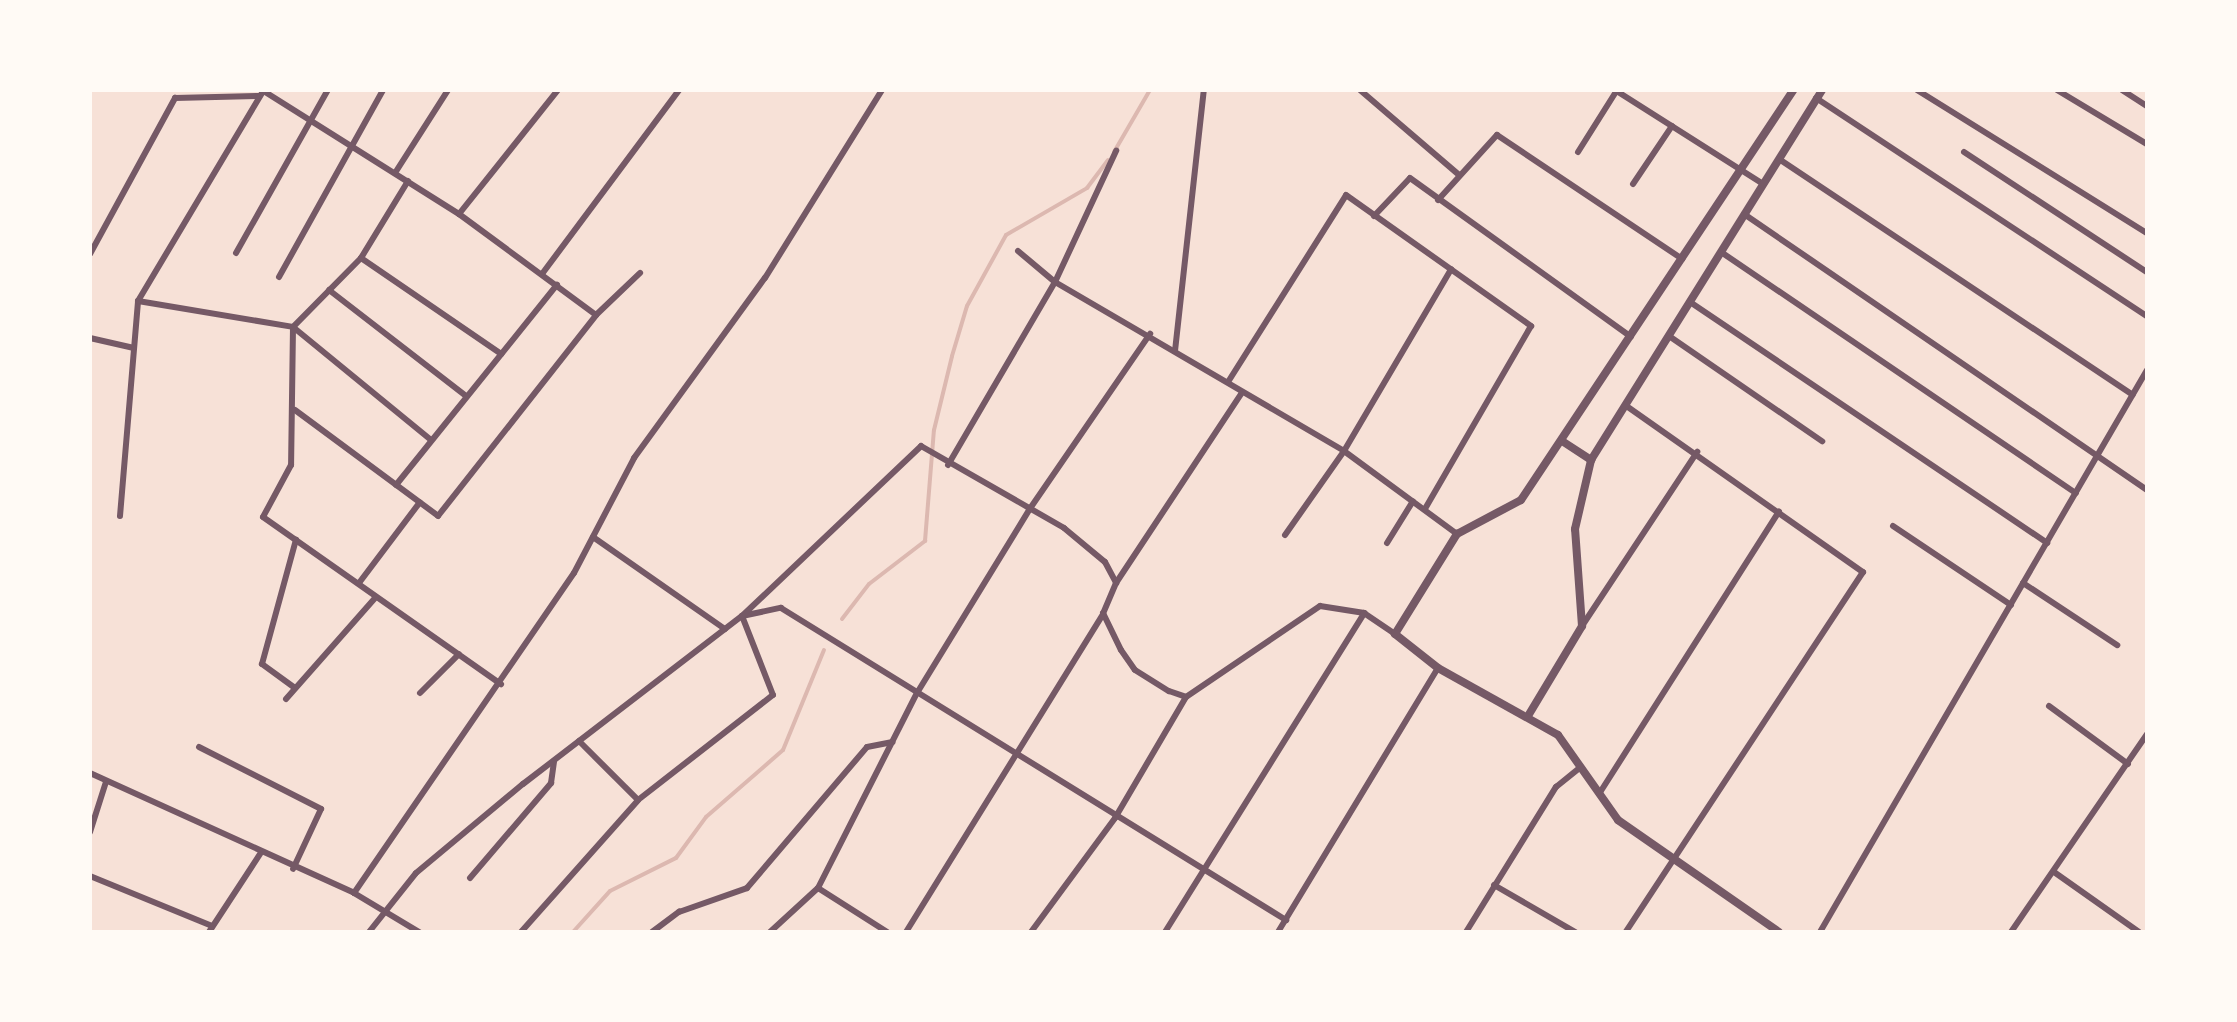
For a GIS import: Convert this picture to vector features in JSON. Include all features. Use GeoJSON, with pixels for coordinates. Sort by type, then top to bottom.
{"type":"FeatureCollection","features":[{"type":"Feature","properties":{"kind":"street"},"geometry":{"type":"LineString","coordinates":[[236,253],[328,90]]}},
{"type":"Feature","properties":{"kind":"street"},"geometry":{"type":"LineString","coordinates":[[279,277],[384,90]]}},
{"type":"Feature","properties":{"kind":"street"},"geometry":{"type":"LineString","coordinates":[[395,173],[448,90]]}},
{"type":"Feature","properties":{"kind":"street"},"geometry":{"type":"LineString","coordinates":[[459,214],[558,90]]}},
{"type":"Feature","properties":{"kind":"street"},"geometry":{"type":"LineString","coordinates":[[542,274],[680,90]]}},
{"type":"Feature","properties":{"kind":"street"},"geometry":{"type":"LineString","coordinates":[[354,893],[500,684],[593,537],[634,458],[766,278],[882,90]]}},
{"type":"Feature","properties":{"kind":"street"},"geometry":{"type":"LineString","coordinates":[[1174,350],[1204,90]]}},
{"type":"Feature","properties":{"kind":"street"},"geometry":{"type":"LineString","coordinates":[[1360,90],[1459,175]]}},
{"type":"Feature","properties":{"kind":"street"},"geometry":{"type":"LineString","coordinates":[[1578,152],[1616,90],[1763,184]]}},
{"type":"Feature","properties":{"kind":"street"},"geometry":{"type":"LineString","coordinates":[[1395,634],[1457,534],[1521,500],[1793,90]]}},
{"type":"Feature","properties":{"kind":"street"},"geometry":{"type":"LineString","coordinates":[[1917,90],[2147,233]]}},
{"type":"Feature","properties":{"kind":"street"},"geometry":{"type":"LineString","coordinates":[[2057,90],[2147,144]]}},
{"type":"Feature","properties":{"kind":"street"},"geometry":{"type":"LineString","coordinates":[[2122,90],[2147,106]]}},
{"type":"Feature","properties":{"kind":"street"},"geometry":{"type":"LineString","coordinates":[[120,516],[138,300],[262,92]]}},
{"type":"Feature","properties":{"kind":"street"},"geometry":{"type":"LineString","coordinates":[[90,254],[175,98],[262,92],[459,214],[596,314]]}},
{"type":"Feature","properties":{"kind":"street"},"geometry":{"type":"LineString","coordinates":[[1582,626],[1575,529],[1591,460],[1819,94],[2147,316]]}},
{"type":"Feature","properties":{"kind":"street"},"geometry":{"type":"LineString","coordinates":[[1633,184],[1672,126]]}},
{"type":"Feature","properties":{"kind":"street"},"geometry":{"type":"LineString","coordinates":[[1438,200],[1497,135],[1682,259]]}},
{"type":"Feature","properties":{"kind":"street"},"geometry":{"type":"LineString","coordinates":[[948,465],[1055,282],[1116,150]]}},
{"type":"Feature","properties":{"kind":"street"},"geometry":{"type":"LineString","coordinates":[[1964,152],[2147,272]]}},
{"type":"Feature","properties":{"kind":"street"},"geometry":{"type":"LineString","coordinates":[[1779,159],[2133,394]]}},
{"type":"Feature","properties":{"kind":"street"},"geometry":{"type":"LineString","coordinates":[[1374,216],[1410,178],[1631,337]]}},
{"type":"Feature","properties":{"kind":"street"},"geometry":{"type":"LineString","coordinates":[[408,182],[361,258],[292,328],[291,464],[262,517],[500,684]]}},
{"type":"Feature","properties":{"kind":"street"},"geometry":{"type":"LineString","coordinates":[[1228,382],[1346,195],[1532,326],[1425,509]]}},
{"type":"Feature","properties":{"kind":"street"},"geometry":{"type":"LineString","coordinates":[[1744,214],[2147,490]]}},
{"type":"Feature","properties":{"kind":"street"},"geometry":{"type":"LineString","coordinates":[[1018,251],[1055,282],[1150,334],[1228,382],[1240,394],[1344,451],[1457,534]]}},
{"type":"Feature","properties":{"kind":"street"},"geometry":{"type":"LineString","coordinates":[[1721,252],[2076,493]]}},
{"type":"Feature","properties":{"kind":"street"},"geometry":{"type":"LineString","coordinates":[[361,258],[501,354]]}},
{"type":"Feature","properties":{"kind":"street"},"geometry":{"type":"LineString","coordinates":[[1284,534],[1344,451],[1450,270]]}},
{"type":"Feature","properties":{"kind":"street"},"geometry":{"type":"LineString","coordinates":[[294,410],[438,516],[596,314],[640,273]]}},
{"type":"Feature","properties":{"kind":"street"},"geometry":{"type":"LineString","coordinates":[[396,485],[557,286]]}},
{"type":"Feature","properties":{"kind":"street"},"geometry":{"type":"LineString","coordinates":[[329,290],[466,396]]}},
{"type":"Feature","properties":{"kind":"street"},"geometry":{"type":"LineString","coordinates":[[138,300],[292,328],[431,440]]}},
{"type":"Feature","properties":{"kind":"street"},"geometry":{"type":"LineString","coordinates":[[1690,302],[2047,542]]}},
{"type":"Feature","properties":{"kind":"street"},"geometry":{"type":"LineString","coordinates":[[770,932],[818,888],[917,692],[1028,510],[1150,334]]}},
{"type":"Feature","properties":{"kind":"street"},"geometry":{"type":"LineString","coordinates":[[1669,336],[1822,441]]}},
{"type":"Feature","properties":{"kind":"street"},"geometry":{"type":"LineString","coordinates":[[90,338],[134,348]]}},
{"type":"Feature","properties":{"kind":"street"},"geometry":{"type":"LineString","coordinates":[[1820,932],[2147,370]]}},
{"type":"Feature","properties":{"kind":"street"},"geometry":{"type":"LineString","coordinates":[[906,932],[1018,756],[1104,612],[1116,583],[1240,394]]}},
{"type":"Feature","properties":{"kind":"street"},"geometry":{"type":"LineString","coordinates":[[1626,406],[1697,452],[1863,572],[1671,855],[1626,932]]}},
{"type":"Feature","properties":{"kind":"street"},"geometry":{"type":"LineString","coordinates":[[1562,441],[1591,460]]}},
{"type":"Feature","properties":{"kind":"street"},"geometry":{"type":"LineString","coordinates":[[369,932],[416,873],[554,760],[742,616],[921,446],[1086,546],[1116,583]]}},
{"type":"Feature","properties":{"kind":"street"},"geometry":{"type":"LineString","coordinates":[[1528,716],[1582,626],[1697,452]]}},
{"type":"Feature","properties":{"kind":"street"},"geometry":{"type":"LineString","coordinates":[[1386,543],[1413,501]]}},
{"type":"Feature","properties":{"kind":"street"},"geometry":{"type":"LineString","coordinates":[[359,584],[420,502]]}},
{"type":"Feature","properties":{"kind":"street"},"geometry":{"type":"LineString","coordinates":[[1598,794],[1779,511]]}},
{"type":"Feature","properties":{"kind":"street"},"geometry":{"type":"LineString","coordinates":[[1893,526],[2010,605]]}},
{"type":"Feature","properties":{"kind":"street"},"geometry":{"type":"LineString","coordinates":[[593,537],[725,629]]}},
{"type":"Feature","properties":{"kind":"street"},"geometry":{"type":"LineString","coordinates":[[295,688],[262,664],[296,540]]}},
{"type":"Feature","properties":{"kind":"street"},"geometry":{"type":"LineString","coordinates":[[2023,583],[2117,646]]}},
{"type":"Feature","properties":{"kind":"street"},"geometry":{"type":"LineString","coordinates":[[286,699],[376,597]]}},
{"type":"Feature","properties":{"kind":"street"},"geometry":{"type":"LineString","coordinates":[[1031,932],[1114,818],[1186,697],[1320,606],[1364,613],[1438,668],[1558,735],[1618,820],[1780,932]]}},
{"type":"Feature","properties":{"kind":"street"},"geometry":{"type":"LineString","coordinates":[[742,616],[781,608],[1114,818],[1286,920]]}},
{"type":"Feature","properties":{"kind":"street"},"geometry":{"type":"LineString","coordinates":[[1104,612],[1134,670],[1186,697]]}},
{"type":"Feature","properties":{"kind":"street"},"geometry":{"type":"LineString","coordinates":[[1165,932],[1364,613]]}},
{"type":"Feature","properties":{"kind":"street"},"geometry":{"type":"LineString","coordinates":[[522,932],[638,800],[773,695],[742,616]]}},
{"type":"Feature","properties":{"kind":"street"},"geometry":{"type":"LineString","coordinates":[[420,693],[459,654]]}},
{"type":"Feature","properties":{"kind":"street"},"geometry":{"type":"LineString","coordinates":[[1278,932],[1438,668]]}},
{"type":"Feature","properties":{"kind":"street"},"geometry":{"type":"LineString","coordinates":[[2049,706],[2128,764]]}},
{"type":"Feature","properties":{"kind":"street"},"geometry":{"type":"LineString","coordinates":[[2011,932],[2147,734]]}},
{"type":"Feature","properties":{"kind":"street"},"geometry":{"type":"LineString","coordinates":[[579,741],[638,800]]}},
{"type":"Feature","properties":{"kind":"street"},"geometry":{"type":"LineString","coordinates":[[652,932],[679,912],[747,888],[867,747],[894,742]]}},
{"type":"Feature","properties":{"kind":"street"},"geometry":{"type":"LineString","coordinates":[[199,748],[321,810],[293,869]]}},
{"type":"Feature","properties":{"kind":"street"},"geometry":{"type":"LineString","coordinates":[[470,878],[550,783],[554,760]]}},
{"type":"Feature","properties":{"kind":"street"},"geometry":{"type":"LineString","coordinates":[[1466,932],[1556,787],[1582,766]]}},
{"type":"Feature","properties":{"kind":"street"},"geometry":{"type":"LineString","coordinates":[[90,773],[293,869],[354,893],[419,932]]}},
{"type":"Feature","properties":{"kind":"street"},"geometry":{"type":"LineString","coordinates":[[90,832],[106,782]]}},
{"type":"Feature","properties":{"kind":"street"},"geometry":{"type":"LineString","coordinates":[[90,876],[211,929],[260,854]]}},
{"type":"Feature","properties":{"kind":"street"},"geometry":{"type":"LineString","coordinates":[[2054,872],[2138,932]]}},
{"type":"Feature","properties":{"kind":"street"},"geometry":{"type":"LineString","coordinates":[[1494,885],[1575,932]]}},
{"type":"Feature","properties":{"kind":"street"},"geometry":{"type":"LineString","coordinates":[[818,888],[887,932]]}},
{"type":"Feature","properties":{"kind":"waterway"},"geometry":{"type":"LineString","coordinates":[[1114,152],[1150,90]]}},
{"type":"Feature","properties":{"kind":"waterway"},"geometry":{"type":"LineString","coordinates":[[842,619],[869,584],[925,541],[934,430],[952,356],[967,306],[1006,235],[1087,188],[1108,160]]}},
{"type":"Feature","properties":{"kind":"waterway"},"geometry":{"type":"LineString","coordinates":[[573,932],[610,891],[676,858],[706,817],[783,750],[824,650]]}}]}
